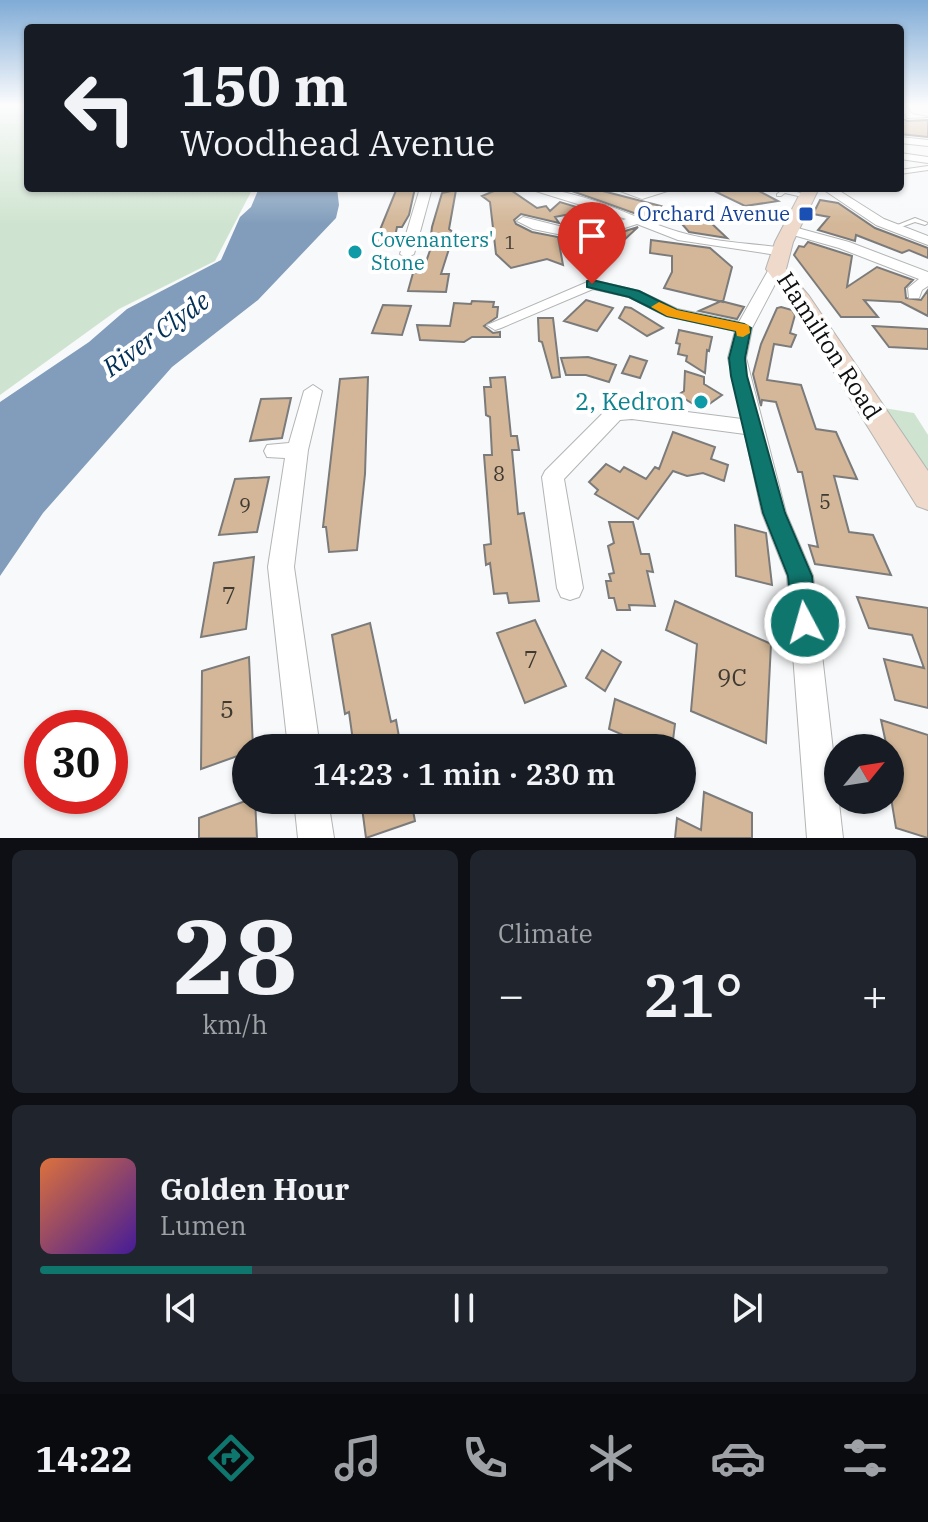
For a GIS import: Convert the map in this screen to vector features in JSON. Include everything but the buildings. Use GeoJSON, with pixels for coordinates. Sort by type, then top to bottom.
{"type":"FeatureCollection","features":[{"type":"Feature","properties":{"kind":"main road"},"geometry":{"type":"LineString","coordinates":[[783,250],[814,192]]}},
{"type":"Feature","properties":{"kind":"main road","name":"Hamilton Road"},"geometry":{"type":"LineString","coordinates":[[783,250],[801,301],[928,497]]}},
{"type":"Feature","properties":{"kind":"street"},"geometry":{"type":"LineString","coordinates":[[904,157],[926,163]]}},
{"type":"Feature","properties":{"kind":"street"},"geometry":{"type":"LineString","coordinates":[[407,254],[425,192]]}},
{"type":"Feature","properties":{"kind":"street"},"geometry":{"type":"LineString","coordinates":[[548,192],[585,201],[693,240],[783,250],[844,245],[928,278]]}},
{"type":"Feature","properties":{"kind":"street"},"geometry":{"type":"LineString","coordinates":[[630,192],[642,196],[656,192]]}},
{"type":"Feature","properties":{"kind":"street"},"geometry":{"type":"LineString","coordinates":[[817,192],[928,241]]}},
{"type":"Feature","properties":{"kind":"street"},"geometry":{"type":"LineString","coordinates":[[581,251],[578,243],[637,220]]}},
{"type":"Feature","properties":{"kind":"street"},"geometry":{"type":"LineString","coordinates":[[657,227],[674,220]]}},
{"type":"Feature","properties":{"kind":"street"},"geometry":{"type":"LineString","coordinates":[[528,226],[557,228],[590,237]]}},
{"type":"Feature","properties":{"kind":"street"},"geometry":{"type":"LineString","coordinates":[[783,250],[744,328],[737,358],[774,513],[800,576],[825,838]]}},
{"type":"Feature","properties":{"kind":"street"},"geometry":{"type":"LineString","coordinates":[[914,295],[915,288],[928,278]]}},
{"type":"Feature","properties":{"kind":"street"},"geometry":{"type":"LineString","coordinates":[[495,325],[592,284],[634,294],[672,313],[744,328]]}},
{"type":"Feature","properties":{"kind":"street"},"geometry":{"type":"LineString","coordinates":[[302,734],[281,567],[286,450],[313,391]]}},
{"type":"Feature","properties":{"kind":"street"},"geometry":{"type":"LineString","coordinates":[[570,588],[553,477],[614,414],[632,412],[752,428]]}},
{"type":"Feature","properties":{"kind":"street"},"geometry":{"type":"LineString","coordinates":[[313,814],[316,838]]}},
{"type":"Feature","properties":{"kind":"lane"},"geometry":{"type":"LineString","coordinates":[[904,171],[926,163]]}},
{"type":"Feature","properties":{"kind":"lane"},"geometry":{"type":"LineString","coordinates":[[779,195],[783,192]]}},
{"type":"Feature","properties":{"kind":"lane"},"geometry":{"type":"LineString","coordinates":[[893,228],[915,220],[925,223]]}},
{"type":"Feature","properties":{"kind":"green space"},"geometry":{"type":"Polygon","coordinates":[[[0,145],[24,145],[24,192],[251,192],[215,261],[119,309],[0,395],[0,145]]]}},
{"type":"Feature","properties":{"kind":"green space"},"geometry":{"type":"Polygon","coordinates":[[[884,408],[914,413],[928,435],[928,472],[884,408]]]}},
{"type":"Feature","properties":{"kind":"water","name":"River Clyde"},"geometry":{"type":"Polygon","coordinates":[[[257,192],[337,192],[339,205],[336,218],[258,300],[172,367],[43,513],[0,576],[0,402],[89,342],[127,309],[221,260],[240,217],[251,207],[257,192]]]}},
{"type":"Feature","properties":{"kind":"slow traffic"},"geometry":{"type":"LineString","coordinates":[[659,307],[672,313],[744,328],[743,333]]}},
{"type":"Feature","properties":{"kind":"place","name":"Orchard Avenue"},"geometry":{"type":"Point","coordinates":[806,214]}},
{"type":"Feature","properties":{"kind":"place","name":"Covenanters' Stone"},"geometry":{"type":"Point","coordinates":[355,252]}},
{"type":"Feature","properties":{"kind":"place","name":"2, Kedron"},"geometry":{"type":"Point","coordinates":[701,402]}},
{"type":"Feature","properties":{"kind":"route"},"geometry":{"type":"LineString","coordinates":[[592,284],[634,294],[672,313],[744,328],[737,358],[739,376],[774,513],[800,576],[805,623]]}}]}
